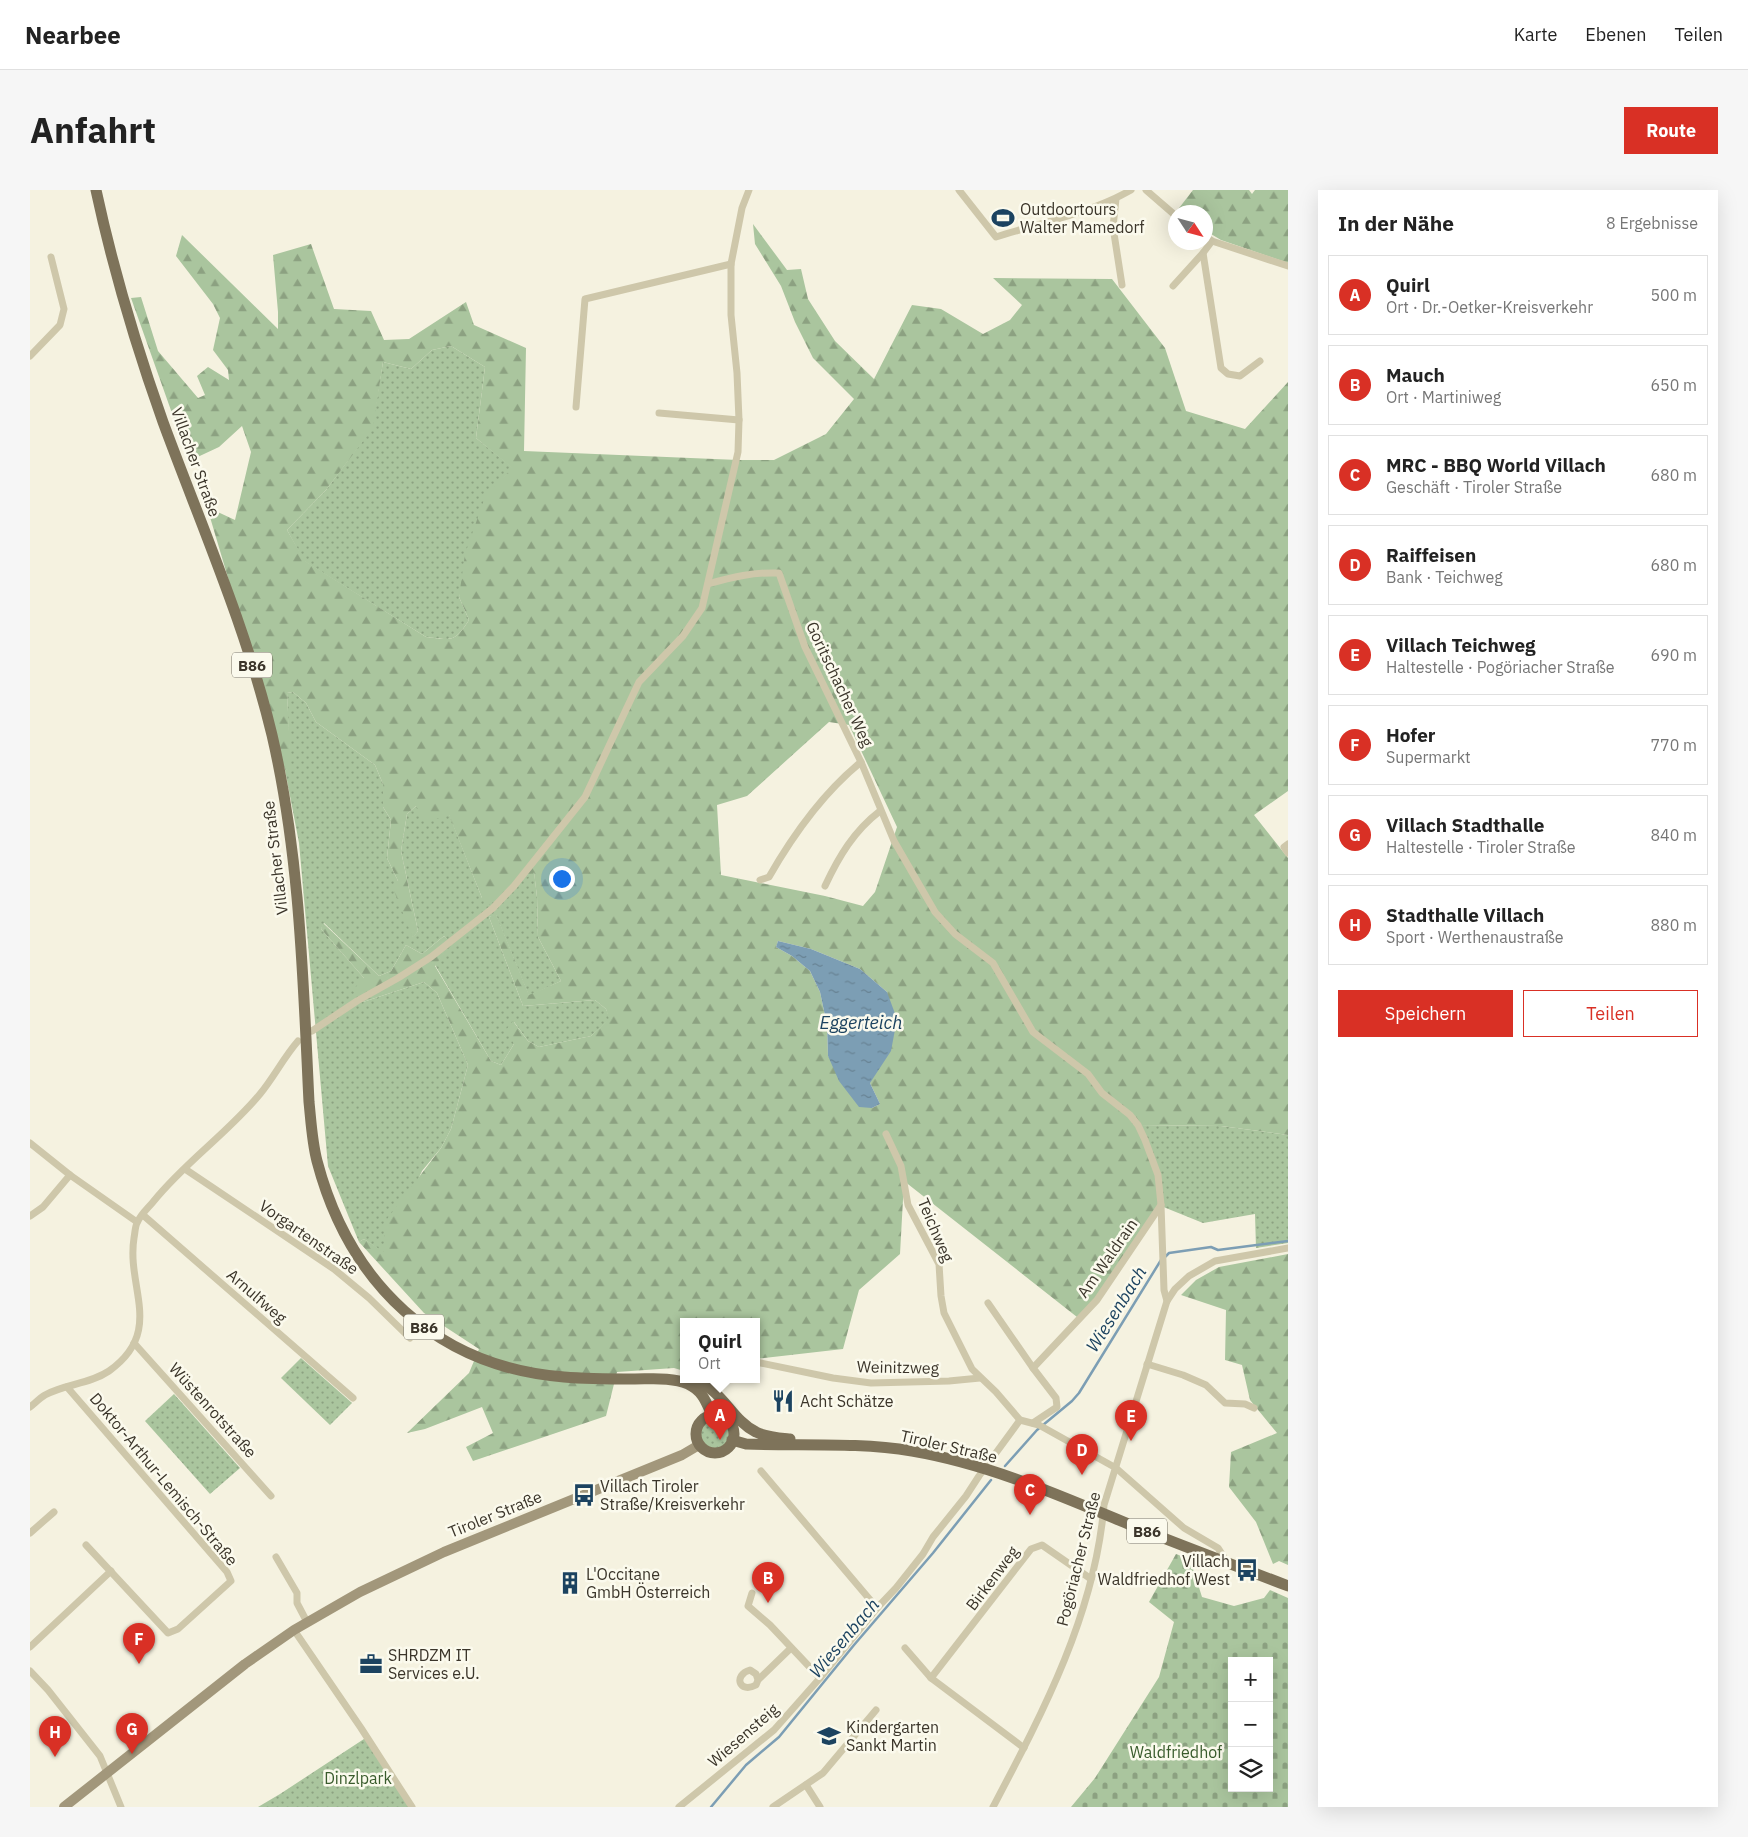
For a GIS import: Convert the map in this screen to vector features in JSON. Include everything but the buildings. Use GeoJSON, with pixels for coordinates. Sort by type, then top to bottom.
{"type":"FeatureCollection","features":[{"type":"Feature","properties":{"kind":"main road","name":"Villacher Straße"},"geometry":{"type":"LineString","coordinates":[[96,190],[113,262],[140,355],[232,604],[271,734],[283,791],[296,892],[312,1133],[317,1160],[333,1208],[362,1262],[378,1283],[407,1313],[442,1340],[484,1360],[510,1369],[563,1377],[657,1379]]}},
{"type":"Feature","properties":{"kind":"main road","name":"B86"},"geometry":{"type":"LineString","coordinates":[[657,1379],[661,1374],[680,1376]]}},
{"type":"Feature","properties":{"kind":"main road","name":"B86"},"geometry":{"type":"LineString","coordinates":[[657,1379],[680,1382]]}},
{"type":"Feature","properties":{"kind":"main road","name":"B86"},"geometry":{"type":"LineString","coordinates":[[687,1383],[706,1399],[712,1416]]}},
{"type":"Feature","properties":{"kind":"main road","name":"B86"},"geometry":{"type":"LineString","coordinates":[[703,1383],[719,1395],[739,1418],[757,1433],[798,1440],[806,1444]]}},
{"type":"Feature","properties":{"kind":"main road"},"geometry":{"type":"LineString","coordinates":[[718,1416],[728,1422],[733,1430],[732,1440],[726,1448],[719,1452],[709,1452],[699,1445],[696,1434],[698,1425],[702,1420],[718,1416]]}},
{"type":"Feature","properties":{"kind":"main road","name":"Tiroler Straße"},"geometry":{"type":"LineString","coordinates":[[732,1440],[746,1444],[835,1445],[911,1451],[984,1469],[1042,1489],[1288,1586]]}},
{"type":"Feature","properties":{"kind":"main road","name":"Tiroler Straße"},"geometry":{"type":"LineString","coordinates":[[64,1807],[245,1664],[307,1622],[396,1573],[682,1455],[699,1445]]}},
{"type":"Feature","properties":{"kind":"street"},"geometry":{"type":"LineString","coordinates":[[312,1031],[357,1001],[431,957],[493,908],[514,886],[585,797],[639,682],[684,636],[702,608],[738,452],[739,420],[737,373],[731,316],[731,264],[742,208],[749,190]]}},
{"type":"Feature","properties":{"kind":"street"},"geometry":{"type":"LineString","coordinates":[[959,190],[996,237],[1116,199],[1131,190]]}},
{"type":"Feature","properties":{"kind":"street"},"geometry":{"type":"LineString","coordinates":[[1146,190],[1168,209]]}},
{"type":"Feature","properties":{"kind":"street"},"geometry":{"type":"LineString","coordinates":[[1116,199],[1113,227],[1122,285]]}},
{"type":"Feature","properties":{"kind":"street"},"geometry":{"type":"LineString","coordinates":[[1213,240],[1288,266]]}},
{"type":"Feature","properties":{"kind":"street"},"geometry":{"type":"LineString","coordinates":[[1173,286],[1204,250]]}},
{"type":"Feature","properties":{"kind":"street"},"geometry":{"type":"LineString","coordinates":[[1203,253],[1221,368],[1228,374],[1240,376],[1260,361]]}},
{"type":"Feature","properties":{"kind":"street"},"geometry":{"type":"LineString","coordinates":[[30,356],[60,325],[64,309],[51,257]]}},
{"type":"Feature","properties":{"kind":"street"},"geometry":{"type":"LineString","coordinates":[[576,407],[585,299],[731,264]]}},
{"type":"Feature","properties":{"kind":"street"},"geometry":{"type":"LineString","coordinates":[[660,412],[739,420]]}},
{"type":"Feature","properties":{"kind":"street","name":"Goritschacher Weg"},"geometry":{"type":"LineString","coordinates":[[708,584],[742,575],[763,572],[779,573],[805,647],[861,762],[880,811],[894,841],[935,912],[955,934],[993,964],[1033,1032],[1088,1074],[1102,1093],[1130,1115],[1138,1124],[1158,1175],[1164,1290],[1167,1301]]}},
{"type":"Feature","properties":{"kind":"street","name":"Goritschacher Weg"},"geometry":{"type":"LineString","coordinates":[[760,880],[769,877],[791,840],[843,777],[861,762]]}},
{"type":"Feature","properties":{"kind":"street"},"geometry":{"type":"LineString","coordinates":[[825,886],[838,858],[864,823],[880,811]]}},
{"type":"Feature","properties":{"kind":"street"},"geometry":{"type":"LineString","coordinates":[[1288,844],[1284,847],[1288,853]]}},
{"type":"Feature","properties":{"kind":"street"},"geometry":{"type":"LineString","coordinates":[[30,1406],[45,1395],[87,1382],[108,1372],[124,1359],[134,1343],[140,1326],[139,1299],[132,1249],[137,1222],[162,1192],[261,1093],[298,1041]]}},
{"type":"Feature","properties":{"kind":"street","name":"Teichweg"},"geometry":{"type":"LineString","coordinates":[[886,1134],[901,1166],[908,1204],[939,1264],[940,1296],[944,1313],[972,1369],[996,1392],[1020,1420]]}},
{"type":"Feature","properties":{"kind":"street"},"geometry":{"type":"LineString","coordinates":[[30,1143],[70,1175],[137,1222]]}},
{"type":"Feature","properties":{"kind":"street","name":"Vorgartenstraße"},"geometry":{"type":"LineString","coordinates":[[185,1169],[334,1269],[369,1298],[410,1338]]}},
{"type":"Feature","properties":{"kind":"street"},"geometry":{"type":"LineString","coordinates":[[30,1216],[43,1207],[70,1175]]}},
{"type":"Feature","properties":{"kind":"street","name":"Am Waldrain"},"geometry":{"type":"LineString","coordinates":[[1033,1368],[1097,1300],[1161,1205]]}},
{"type":"Feature","properties":{"kind":"street","name":"Arnulfweg"},"geometry":{"type":"LineString","coordinates":[[143,1215],[353,1398]]}},
{"type":"Feature","properties":{"kind":"street","name":"Pogöriacher Straße"},"geometry":{"type":"LineString","coordinates":[[993,1807],[1024,1748],[1070,1647],[1091,1579],[1103,1529],[1104,1505],[1167,1301],[1175,1289],[1188,1276],[1214,1260],[1288,1248]]}},
{"type":"Feature","properties":{"kind":"street"},"geometry":{"type":"LineString","coordinates":[[988,1303],[1056,1398],[1057,1408],[1039,1426]]}},
{"type":"Feature","properties":{"kind":"street","name":"Wüstenrotstraße"},"geometry":{"type":"LineString","coordinates":[[134,1343],[271,1496]]}},
{"type":"Feature","properties":{"kind":"street","name":"Weinitzweg"},"geometry":{"type":"LineString","coordinates":[[760,1363],[871,1384],[980,1378]]}},
{"type":"Feature","properties":{"kind":"street"},"geometry":{"type":"LineString","coordinates":[[1147,1364],[1183,1375],[1206,1385],[1226,1403],[1245,1404],[1254,1408]]}},
{"type":"Feature","properties":{"kind":"street","name":"Doktor-Arthur-Lemisch-Straße"},"geometry":{"type":"LineString","coordinates":[[67,1387],[228,1572],[231,1580],[178,1629],[168,1632],[111,1571]]}},
{"type":"Feature","properties":{"kind":"street"},"geometry":{"type":"LineString","coordinates":[[984,1469],[1020,1420],[1039,1426],[1116,1468],[1184,1528],[1218,1548],[1227,1563]]}},
{"type":"Feature","properties":{"kind":"street","name":"Wiesensteig"},"geometry":{"type":"LineString","coordinates":[[679,1807],[774,1730],[896,1588],[966,1496],[984,1469]]}},
{"type":"Feature","properties":{"kind":"street"},"geometry":{"type":"LineString","coordinates":[[761,1471],[877,1608]]}},
{"type":"Feature","properties":{"kind":"street"},"geometry":{"type":"LineString","coordinates":[[30,1533],[54,1512]]}},
{"type":"Feature","properties":{"kind":"street"},"geometry":{"type":"LineString","coordinates":[[30,1647],[111,1571],[86,1545]]}},
{"type":"Feature","properties":{"kind":"street","name":"Birkenweg"},"geometry":{"type":"LineString","coordinates":[[931,1678],[1031,1549],[1042,1545],[1091,1579]]}},
{"type":"Feature","properties":{"kind":"street"},"geometry":{"type":"LineString","coordinates":[[276,1557],[297,1593],[297,1603],[307,1622]]}},
{"type":"Feature","properties":{"kind":"street"},"geometry":{"type":"LineString","coordinates":[[752,1593],[748,1606],[770,1625],[820,1678]]}},
{"type":"Feature","properties":{"kind":"street"},"geometry":{"type":"LineString","coordinates":[[294,1630],[366,1735],[412,1807]]}},
{"type":"Feature","properties":{"kind":"street"},"geometry":{"type":"LineString","coordinates":[[758,1680],[791,1648]]}},
{"type":"Feature","properties":{"kind":"street"},"geometry":{"type":"LineString","coordinates":[[904,1648],[931,1678],[1024,1748]]}},
{"type":"Feature","properties":{"kind":"street"},"geometry":{"type":"LineString","coordinates":[[30,1671],[48,1690],[100,1756],[121,1807]]}},
{"type":"Feature","properties":{"kind":"street"},"geometry":{"type":"LineString","coordinates":[[773,1807],[823,1773],[876,1710]]}},
{"type":"Feature","properties":{"kind":"street"},"geometry":{"type":"LineString","coordinates":[[806,1785],[820,1807]]}},
{"type":"Feature","properties":{"kind":"green space"},"geometry":{"type":"Polygon","coordinates":[[[1193,190],[1249,190],[1252,194],[1255,190],[1288,190],[1288,263],[1221,240],[1213,235],[1213,205],[1181,205],[1193,190]]]}},
{"type":"Feature","properties":{"kind":"green space"},"geometry":{"type":"Polygon","coordinates":[[[753,224],[787,270],[801,269],[808,299],[835,341],[874,379],[912,305],[941,309],[983,334],[1010,320],[1022,305],[993,278],[1112,279],[1165,348],[1186,411],[1245,429],[1288,382],[1288,791],[1254,815],[1288,858],[1288,1135],[1221,1126],[1139,1125],[1160,1168],[1161,1206],[1096,1299],[1077,1317],[904,1181],[900,1254],[859,1290],[843,1349],[760,1359],[760,1318],[680,1318],[680,1370],[674,1368],[617,1372],[606,1416],[473,1461],[466,1447],[493,1433],[482,1407],[425,1429],[407,1433],[469,1373],[479,1349],[424,1313],[359,1242],[364,1239],[384,1252],[384,1223],[441,1148],[451,1129],[468,1065],[437,993],[424,982],[363,1002],[352,990],[364,978],[321,929],[323,923],[379,976],[391,971],[406,945],[422,954],[444,936],[452,944],[435,966],[491,1061],[501,1065],[514,1044],[506,1030],[513,1021],[528,1041],[539,1047],[591,1036],[609,1019],[606,1009],[595,1000],[523,1006],[489,917],[496,914],[529,995],[561,981],[538,937],[534,872],[489,905],[482,898],[449,815],[426,822],[416,806],[407,814],[401,851],[418,931],[413,938],[394,891],[398,881],[387,858],[391,820],[383,807],[383,784],[375,765],[316,722],[306,703],[293,692],[287,693],[291,769],[285,770],[207,507],[235,520],[251,452],[242,426],[219,447],[189,461],[131,298],[141,297],[158,351],[198,398],[205,395],[197,376],[208,367],[229,380],[228,370],[213,350],[220,318],[213,304],[176,256],[182,235],[278,329],[273,255],[311,244],[334,309],[371,311],[384,340],[409,339],[466,302],[474,325],[526,348],[524,451],[774,460],[826,434],[854,399],[813,358],[795,322],[781,286],[755,244],[753,224]],[[451,346],[432,350],[411,369],[383,362],[373,428],[326,490],[287,530],[305,561],[426,637],[452,638],[460,633],[469,620],[459,597],[465,554],[485,497],[512,468],[476,438],[485,367],[451,346]],[[829,722],[747,796],[717,805],[721,875],[825,896],[863,906],[875,892],[897,827],[849,725],[829,722]],[[778,941],[776,947],[792,956],[810,971],[820,992],[827,1025],[828,1056],[872,1108],[880,1104],[870,1083],[887,992],[860,969],[811,949],[778,941]]]}},
{"type":"Feature","properties":{"kind":"green space"},"geometry":{"type":"Polygon","coordinates":[[[451,346],[485,367],[476,438],[513,468],[500,482],[459,597],[469,620],[460,633],[447,639],[426,637],[304,561],[287,530],[326,490],[372,428],[383,362],[411,369],[432,350],[451,346]]]}},
{"type":"Feature","properties":{"kind":"green space"},"geometry":{"type":"Polygon","coordinates":[[[293,692],[306,703],[316,722],[375,765],[383,784],[383,807],[391,820],[387,858],[398,881],[413,937],[418,931],[401,851],[407,814],[416,806],[449,814],[482,898],[534,871],[538,937],[561,981],[529,996],[496,915],[489,917],[523,1006],[595,1000],[606,1009],[610,1019],[591,1036],[539,1047],[528,1041],[514,1022],[514,1044],[501,1065],[491,1061],[435,965],[451,944],[444,936],[422,954],[406,945],[391,971],[379,976],[324,923],[321,929],[364,978],[363,1002],[424,982],[437,993],[468,1065],[451,1129],[441,1148],[422,1171],[384,1253],[364,1239],[359,1242],[328,1166],[299,843],[285,770],[290,768],[287,693],[293,692]]]}},
{"type":"Feature","properties":{"kind":"green space"},"geometry":{"type":"Polygon","coordinates":[[[1139,1125],[1221,1126],[1288,1135],[1288,1243],[1256,1248],[1255,1214],[1203,1223],[1161,1206],[1139,1125]]]}},
{"type":"Feature","properties":{"kind":"green space"},"geometry":{"type":"Polygon","coordinates":[[[1288,1254],[1288,1565],[1279,1561],[1273,1564],[1256,1522],[1229,1487],[1231,1452],[1277,1433],[1250,1400],[1242,1365],[1225,1360],[1226,1310],[1181,1295],[1196,1280],[1219,1267],[1288,1254]]]}},
{"type":"Feature","properties":{"kind":"green space"},"geometry":{"type":"Polygon","coordinates":[[[301,1358],[352,1403],[330,1425],[281,1378],[301,1358]]]}},
{"type":"Feature","properties":{"kind":"green space"},"geometry":{"type":"Polygon","coordinates":[[[174,1394],[240,1468],[210,1494],[145,1421],[174,1394]]]}},
{"type":"Feature","properties":{"kind":"green space"},"geometry":{"type":"Polygon","coordinates":[[[714,1419],[725,1423],[729,1434],[725,1445],[714,1449],[703,1445],[699,1434],[703,1423],[714,1419]]]}},
{"type":"Feature","properties":{"kind":"green space","name":"Waldfriedhof"},"geometry":{"type":"Polygon","coordinates":[[[1176,1554],[1190,1559],[1202,1597],[1234,1606],[1264,1598],[1270,1590],[1288,1598],[1288,1807],[1071,1807],[1095,1778],[1159,1677],[1174,1622],[1149,1602],[1176,1554]]]}},
{"type":"Feature","properties":{"kind":"green space","name":"Dinzlpark"},"geometry":{"type":"Polygon","coordinates":[[[367,1737],[409,1807],[258,1807],[280,1794],[367,1737]]]}},
{"type":"Feature","properties":{"kind":"water","name":"Eggerteich"},"geometry":{"type":"Polygon","coordinates":[[[778,941],[811,949],[860,969],[887,992],[897,1019],[891,1051],[870,1083],[880,1104],[872,1108],[859,1107],[839,1081],[828,1056],[827,1025],[820,992],[810,971],[792,956],[776,947],[778,941]]]}},
{"type":"Feature","properties":{"kind":"waterway","name":"Wiesenbach"},"geometry":{"type":"LineString","coordinates":[[1165,1257],[1169,1253],[1211,1247],[1218,1250],[1288,1241]]}},
{"type":"Feature","properties":{"kind":"waterway","name":"Wiesenbach"},"geometry":{"type":"LineString","coordinates":[[1005,1466],[1037,1430],[1079,1393],[1161,1260]]}},
{"type":"Feature","properties":{"kind":"waterway","name":"Wiesenbach"},"geometry":{"type":"LineString","coordinates":[[711,1807],[746,1765],[779,1737],[854,1645],[933,1553],[991,1480]]}},
{"type":"Feature","properties":{"kind":"place","name":"Outdoortours Walter Mamedorf"},"geometry":{"type":"Point","coordinates":[1003,218]}},
{"type":"Feature","properties":{"kind":"place","name":"Acht Schätze"},"geometry":{"type":"Point","coordinates":[783,1401]}},
{"type":"Feature","properties":{"kind":"place","name":"Quirl"},"geometry":{"type":"Point","coordinates":[720,1440]}},
{"type":"Feature","properties":{"kind":"place","name":"Villach Teichweg"},"geometry":{"type":"Point","coordinates":[1131,1441]}},
{"type":"Feature","properties":{"kind":"place","name":"Raiffeisen"},"geometry":{"type":"Point","coordinates":[1082,1475]}},
{"type":"Feature","properties":{"kind":"place","name":"Villach Tiroler Straße/Kreisverkehr"},"geometry":{"type":"Point","coordinates":[584,1495]}},
{"type":"Feature","properties":{"kind":"place","name":"MRC - BBQ World Villach"},"geometry":{"type":"Point","coordinates":[1030,1515]}},
{"type":"Feature","properties":{"kind":"place","name":"Villach Waldfriedhof West"},"geometry":{"type":"Point","coordinates":[1247,1570]}},
{"type":"Feature","properties":{"kind":"place","name":"L'Occitane GmbH Österreich"},"geometry":{"type":"Point","coordinates":[570,1583]}},
{"type":"Feature","properties":{"kind":"place","name":"Mauch"},"geometry":{"type":"Point","coordinates":[768,1603]}},
{"type":"Feature","properties":{"kind":"place","name":"Hofer"},"geometry":{"type":"Point","coordinates":[139,1664]}},
{"type":"Feature","properties":{"kind":"place","name":"SHRDZM IT Services e.U."},"geometry":{"type":"Point","coordinates":[371,1664]}},
{"type":"Feature","properties":{"kind":"place","name":"Kindergarten Sankt Martin"},"geometry":{"type":"Point","coordinates":[829,1736]}},
{"type":"Feature","properties":{"kind":"place","name":"Villach Stadthalle"},"geometry":{"type":"Point","coordinates":[132,1754]}},
{"type":"Feature","properties":{"kind":"place","name":"Stadthalle Villach"},"geometry":{"type":"Point","coordinates":[55,1757]}}]}
